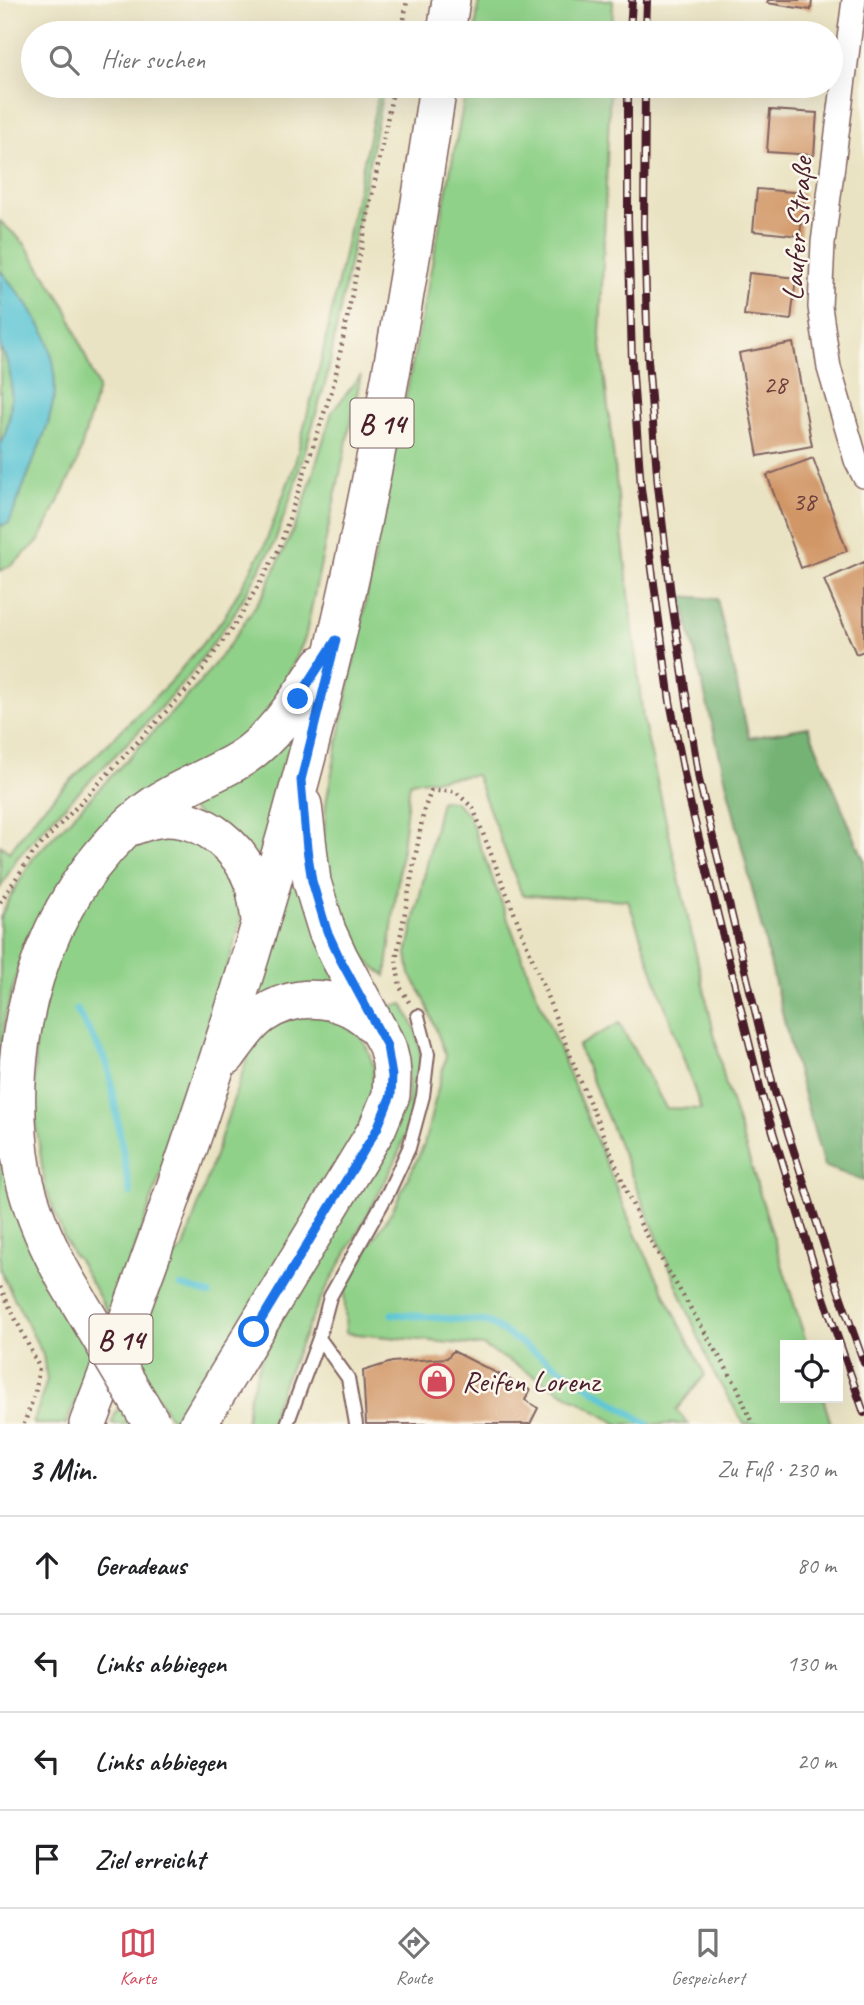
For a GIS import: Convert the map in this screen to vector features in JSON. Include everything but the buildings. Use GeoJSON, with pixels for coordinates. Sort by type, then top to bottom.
{"type":"FeatureCollection","features":[{"type":"Feature","properties":{"kind":"main road"},"geometry":{"type":"LineString","coordinates":[[448,21],[451,0]]}},
{"type":"Feature","properties":{"kind":"main road","name":"B 14"},"geometry":{"type":"LineString","coordinates":[[88,1424],[148,1267],[214,1078],[261,925],[301,780],[368,496],[396,350],[436,98]]}},
{"type":"Feature","properties":{"kind":"main road"},"geometry":{"type":"LineString","coordinates":[[152,1424],[66,1280],[40,1228],[19,1154],[14,1087],[19,1030],[34,974],[57,920],[88,872],[126,828],[162,799],[242,758],[263,741],[282,722],[336,640]]}},
{"type":"Feature","properties":{"kind":"main road"},"geometry":{"type":"LineString","coordinates":[[198,1424],[377,1129],[391,1095],[392,1076],[387,1046],[339,957],[319,906],[307,849],[301,780]]}},
{"type":"Feature","properties":{"kind":"main road"},"geometry":{"type":"LineString","coordinates":[[126,828],[166,818],[180,819],[225,841],[236,852],[253,883],[261,925]]}},
{"type":"Feature","properties":{"kind":"main road"},"geometry":{"type":"LineString","coordinates":[[214,1078],[241,1038],[261,1016],[277,1006],[296,1000],[334,1001],[368,1020],[381,1034]]}},
{"type":"Feature","properties":{"kind":"main road"},"geometry":{"type":"LineString","coordinates":[[228,1424],[239,1376],[254,1332]]}},
{"type":"Feature","properties":{"kind":"street","name":"Laufer Straße"},"geometry":{"type":"LineString","coordinates":[[843,86],[854,0]]}},
{"type":"Feature","properties":{"kind":"street","name":"Laufer Straße"},"geometry":{"type":"LineString","coordinates":[[841,98],[823,243],[820,307],[829,368],[861,465]]}},
{"type":"Feature","properties":{"kind":"lane"},"geometry":{"type":"LineString","coordinates":[[287,1424],[330,1297],[410,1148],[423,1096],[428,1054],[418,1016]]}},
{"type":"Feature","properties":{"kind":"lane"},"geometry":{"type":"LineString","coordinates":[[318,1338],[348,1378],[356,1424]]}},
{"type":"Feature","properties":{"kind":"path"},"geometry":{"type":"LineString","coordinates":[[404,21],[407,0]]}},
{"type":"Feature","properties":{"kind":"path"},"geometry":{"type":"LineString","coordinates":[[0,902],[34,852],[193,683],[240,617],[279,549],[334,383],[392,98]]}},
{"type":"Feature","properties":{"kind":"path"},"geometry":{"type":"LineString","coordinates":[[418,1016],[400,987],[396,960],[424,810],[431,791],[455,791],[472,808],[641,1225],[738,1388],[752,1424]]}},
{"type":"Feature","properties":{"kind":"path"},"geometry":{"type":"LineString","coordinates":[[0,1286],[39,1367],[36,1392],[24,1424]]}},
{"type":"Feature","properties":{"kind":"green space"},"geometry":{"type":"Polygon","coordinates":[[[479,0],[613,0],[612,21],[476,21],[479,0]]]}},
{"type":"Feature","properties":{"kind":"green space"},"geometry":{"type":"Polygon","coordinates":[[[377,98],[382,98],[327,377],[292,494],[273,546],[234,614],[189,676],[17,858],[0,888],[0,845],[9,852],[39,812],[172,680],[223,619],[264,547],[294,467],[322,357],[377,98]]]}},
{"type":"Feature","properties":{"kind":"green space"},"geometry":{"type":"Polygon","coordinates":[[[465,98],[610,98],[600,336],[643,719],[725,1082],[805,1340],[780,1340],[780,1403],[825,1403],[831,1424],[744,1424],[713,1372],[578,1046],[619,1023],[666,1108],[701,1109],[628,900],[522,895],[476,775],[410,782],[386,976],[347,946],[322,865],[326,803],[465,98]]]}},
{"type":"Feature","properties":{"kind":"green space"},"geometry":{"type":"Polygon","coordinates":[[[0,221],[24,243],[66,307],[98,388],[77,463],[39,541],[12,565],[0,571],[0,526],[9,522],[48,424],[55,393],[28,305],[0,270],[0,221]]]}},
{"type":"Feature","properties":{"kind":"green space"},"geometry":{"type":"Polygon","coordinates":[[[0,347],[9,369],[11,396],[8,422],[0,445],[0,347]]]}},
{"type":"Feature","properties":{"kind":"green space"},"geometry":{"type":"Polygon","coordinates":[[[361,375],[305,638],[280,694],[253,728],[51,898],[26,943],[5,1016],[0,1096],[0,918],[9,899],[33,858],[199,684],[232,641],[264,593],[301,513],[332,412],[361,375]]]}},
{"type":"Feature","properties":{"kind":"green space"},"geometry":{"type":"Polygon","coordinates":[[[681,596],[717,599],[749,738],[808,727],[864,860],[864,1181],[824,1166],[792,1053],[681,596]]]}},
{"type":"Feature","properties":{"kind":"green space"},"geometry":{"type":"Polygon","coordinates":[[[296,733],[262,854],[253,857],[179,800],[296,733]]]}},
{"type":"Feature","properties":{"kind":"green space"},"geometry":{"type":"Polygon","coordinates":[[[441,800],[454,801],[468,814],[534,988],[634,1231],[705,1375],[676,1410],[689,1424],[618,1424],[483,1346],[346,1333],[344,1286],[393,1209],[424,1145],[446,1056],[424,998],[410,974],[407,954],[441,800]]]}},
{"type":"Feature","properties":{"kind":"green space"},"geometry":{"type":"Polygon","coordinates":[[[154,835],[207,839],[240,884],[241,920],[180,1118],[111,1318],[65,1240],[45,1187],[34,1108],[35,1035],[51,967],[82,904],[129,845],[154,835]]]}},
{"type":"Feature","properties":{"kind":"green space"},"geometry":{"type":"Polygon","coordinates":[[[292,861],[346,984],[256,998],[292,861]]]}},
{"type":"Feature","properties":{"kind":"green space"},"geometry":{"type":"Polygon","coordinates":[[[403,1004],[417,1032],[422,1064],[419,1098],[396,1160],[319,1302],[274,1408],[272,1424],[246,1424],[248,1402],[264,1350],[408,1101],[409,1043],[390,1006],[403,1004]]]}},
{"type":"Feature","properties":{"kind":"green space"},"geometry":{"type":"Polygon","coordinates":[[[324,1010],[363,1038],[374,1067],[372,1099],[362,1126],[187,1424],[174,1424],[132,1356],[172,1258],[184,1248],[251,1047],[266,1025],[324,1010]]]}},
{"type":"Feature","properties":{"kind":"green space"},"geometry":{"type":"Polygon","coordinates":[[[0,1134],[93,1360],[66,1424],[33,1424],[47,1380],[43,1355],[0,1270],[0,1134]]]}},
{"type":"Feature","properties":{"kind":"green space"},"geometry":{"type":"Polygon","coordinates":[[[120,1403],[133,1424],[111,1424],[120,1403]]]}},
{"type":"Feature","properties":{"kind":"water"},"geometry":{"type":"Polygon","coordinates":[[[0,270],[28,305],[46,335],[54,365],[55,393],[48,424],[9,523],[0,526],[0,445],[8,422],[11,382],[0,347],[0,270]]]}},
{"type":"Feature","properties":{"kind":"waterway"},"geometry":{"type":"LineString","coordinates":[[77,1010],[108,1065],[130,1193]]}},
{"type":"Feature","properties":{"kind":"waterway"},"geometry":{"type":"LineString","coordinates":[[181,1286],[209,1294]]}},
{"type":"Feature","properties":{"kind":"waterway"},"geometry":{"type":"LineString","coordinates":[[392,1314],[488,1322],[647,1424]]}},
{"type":"Feature","properties":{"kind":"railway"},"geometry":{"type":"LineString","coordinates":[[631,21],[632,0]]}},
{"type":"Feature","properties":{"kind":"railway"},"geometry":{"type":"LineString","coordinates":[[646,21],[647,0]]}},
{"type":"Feature","properties":{"kind":"railway"},"geometry":{"type":"LineString","coordinates":[[628,98],[632,361],[641,488],[670,701],[688,794],[763,1099],[823,1295],[864,1413]]}},
{"type":"Feature","properties":{"kind":"railway"},"geometry":{"type":"LineString","coordinates":[[645,98],[644,226],[648,360],[658,486],[672,603],[699,780],[774,1089],[864,1363]]}},
{"type":"Feature","properties":{"kind":"place","name":"Reifen Lorenz"},"geometry":{"type":"Point","coordinates":[437,1381]}},
{"type":"Feature","properties":{"kind":"route"},"geometry":{"type":"LineString","coordinates":[[254,1332],[377,1129],[391,1095],[391,1062],[387,1046],[327,931],[312,881],[307,849],[301,780],[336,640],[298,699]]}}]}
